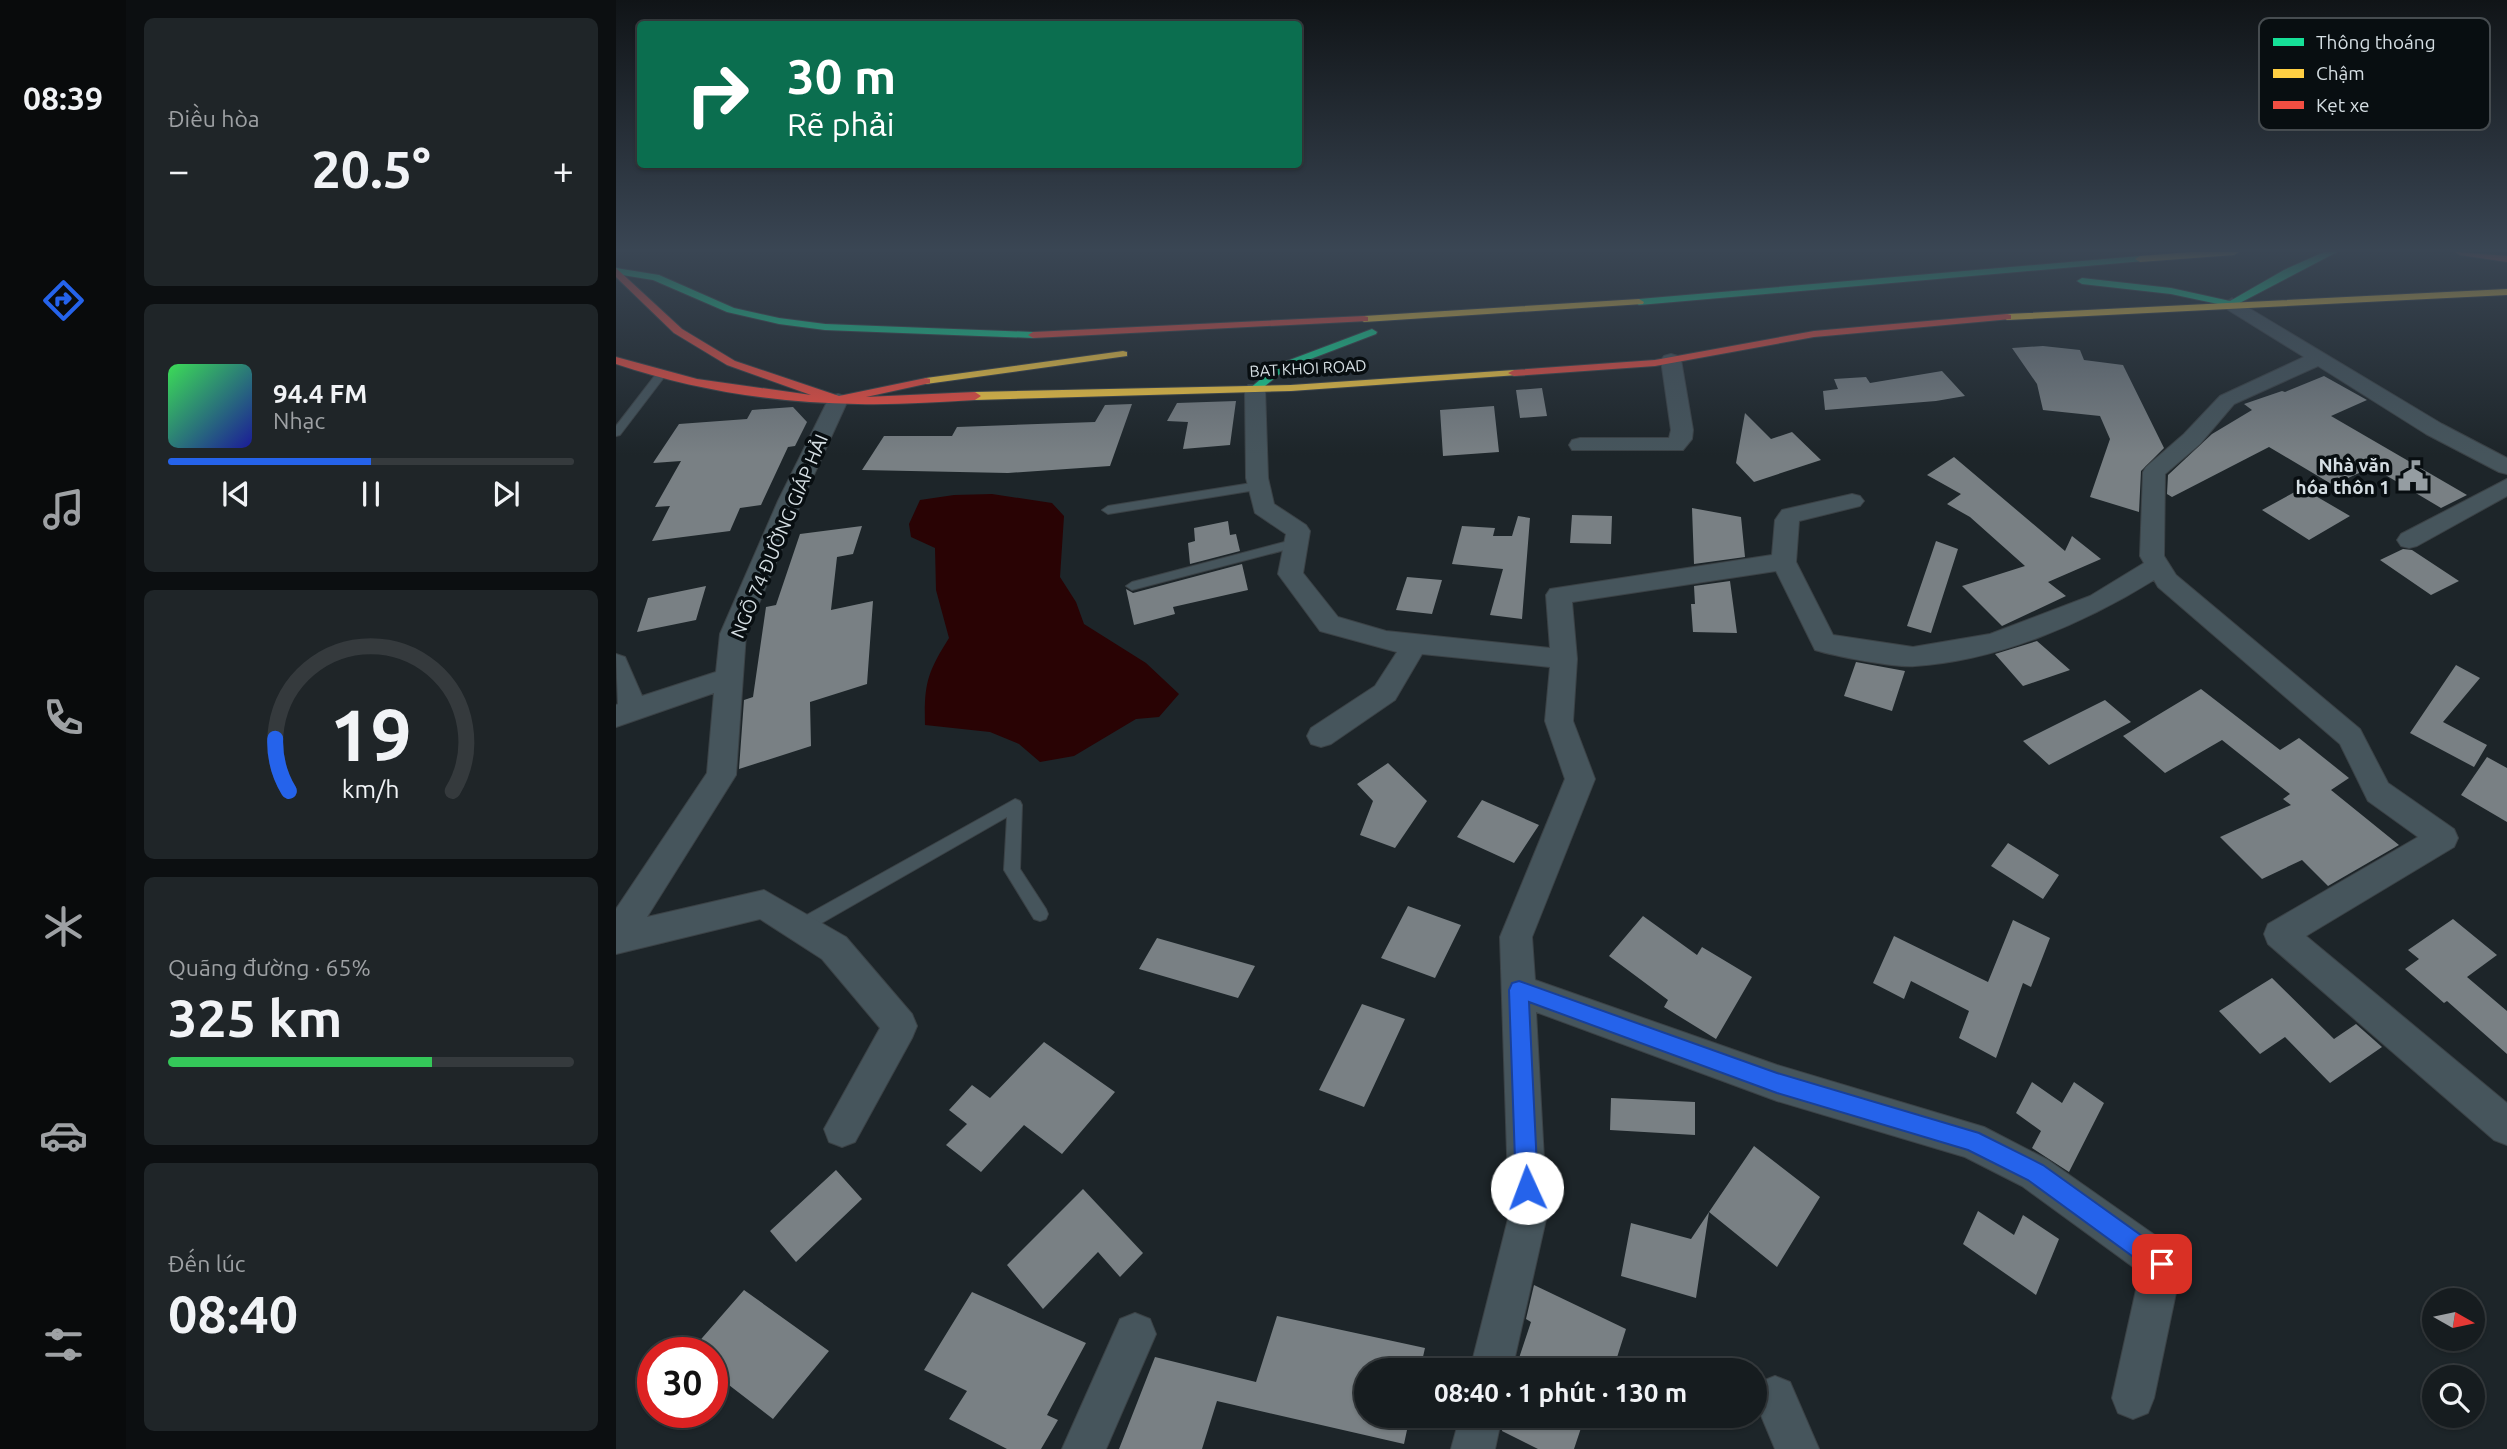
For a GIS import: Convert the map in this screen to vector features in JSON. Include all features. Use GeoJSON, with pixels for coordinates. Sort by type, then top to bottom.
{"type":"FeatureCollection","features":[{"type":"Feature","properties":{"kind":"main road"},"geometry":{"type":"LineString","coordinates":[[666,320],[678,331],[731,363],[838,400],[904,384],[1145,351]]}},
{"type":"Feature","properties":{"kind":"main road"},"geometry":{"type":"LineString","coordinates":[[773,320],[825,327],[1039,335],[1383,320]]}},
{"type":"Feature","properties":{"kind":"main road"},"geometry":{"type":"LineString","coordinates":[[1255,389],[1271,374],[1296,360],[1409,320]]}},
{"type":"Feature","properties":{"kind":"main road","name":"BAT KHOI ROAD"},"geometry":{"type":"LineString","coordinates":[[616,360],[660,376],[708,386],[838,400],[1255,389],[1671,360],[1814,334],[1982,320]]}},
{"type":"Feature","properties":{"kind":"main road"},"geometry":{"type":"LineString","coordinates":[[1171,346],[1263,326]]}},
{"type":"Feature","properties":{"kind":"street"},"geometry":{"type":"LineString","coordinates":[[2257,320],[2434,429],[2507,467]]}},
{"type":"Feature","properties":{"kind":"street"},"geometry":{"type":"LineString","coordinates":[[2319,358],[2227,400],[2192,439],[2154,472],[2152,556],[2167,581],[2350,737],[2378,792],[2442,838],[2280,934],[2507,1128]]}},
{"type":"Feature","properties":{"kind":"street"},"geometry":{"type":"LineString","coordinates":[[1580,445],[1675,445],[1681,439],[1682,430],[1671,360]]}},
{"type":"Feature","properties":{"kind":"street"},"geometry":{"type":"LineString","coordinates":[[1255,389],[1258,486],[1263,508],[1298,531],[1290,574],[1329,624],[1386,641],[1564,659]]}},
{"type":"Feature","properties":{"kind":"street","name":"NGÕ 74 ĐƯỜNG GIÁP HẢI"},"geometry":{"type":"LineString","coordinates":[[616,938],[721,775],[733,634],[790,501],[838,400]]}},
{"type":"Feature","properties":{"kind":"street"},"geometry":{"type":"LineString","coordinates":[[2409,540],[2507,486]]}},
{"type":"Feature","properties":{"kind":"street"},"geometry":{"type":"LineString","coordinates":[[1852,501],[1790,516],[1787,520],[1784,562],[1824,643],[1913,657],[1994,643],[2099,602],[2158,566]]}},
{"type":"Feature","properties":{"kind":"street"},"geometry":{"type":"LineString","coordinates":[[1494,1358],[1528,1215],[1516,937],[1580,779],[1559,721],[1564,659],[1559,594],[1784,562]]}},
{"type":"Feature","properties":{"kind":"street"},"geometry":{"type":"LineString","coordinates":[[1321,736],[1385,693],[1415,644]]}},
{"type":"Feature","properties":{"kind":"street"},"geometry":{"type":"LineString","coordinates":[[616,664],[622,673],[625,712],[730,678]]}},
{"type":"Feature","properties":{"kind":"street"},"geometry":{"type":"LineString","coordinates":[[616,938],[764,904],[834,948],[900,1026],[842,1129]]}},
{"type":"Feature","properties":{"kind":"street"},"geometry":{"type":"LineString","coordinates":[[1519,990],[1777,1083],[1971,1140],[2035,1172],[2162,1264],[2133,1398]]}},
{"type":"Feature","properties":{"kind":"street"},"geometry":{"type":"LineString","coordinates":[[1084,1449],[1135,1334]]}},
{"type":"Feature","properties":{"kind":"street"},"geometry":{"type":"LineString","coordinates":[[1775,1396],[1797,1449]]}},
{"type":"Feature","properties":{"kind":"street"},"geometry":{"type":"LineString","coordinates":[[1473,1449],[1478,1428]]}},
{"type":"Feature","properties":{"kind":"lane"},"geometry":{"type":"LineString","coordinates":[[616,433],[660,376]]}},
{"type":"Feature","properties":{"kind":"lane"},"geometry":{"type":"LineString","coordinates":[[1108,510],[1258,486]]}},
{"type":"Feature","properties":{"kind":"lane"},"geometry":{"type":"LineString","coordinates":[[1132,586],[1296,543]]}},
{"type":"Feature","properties":{"kind":"lane"},"geometry":{"type":"LineString","coordinates":[[800,927],[1015,805],[1012,870],[1040,914]]}},
{"type":"Feature","properties":{"kind":"shaded area"},"geometry":{"type":"Polygon","coordinates":[[[992,494],[1052,503],[1064,516],[1060,577],[1076,602],[1084,624],[1146,663],[1179,694],[1159,717],[1136,719],[1074,756],[1040,762],[1019,744],[990,732],[925,725],[928,679],[949,638],[936,590],[935,548],[911,537],[909,524],[920,500],[954,495],[992,494]]]}},
{"type":"Feature","properties":{"kind":"building"},"geometry":{"type":"Polygon","coordinates":[[[2043,346],[2080,350],[2084,360],[2123,365],[2164,448],[2141,471],[2139,512],[2090,497],[2110,439],[2100,416],[2043,410],[2037,384],[2012,348],[2043,346]]]}},
{"type":"Feature","properties":{"kind":"building"},"geometry":{"type":"Polygon","coordinates":[[[1942,371],[1965,396],[1825,410],[1823,391],[1838,389],[1834,379],[1866,377],[1870,383],[1942,371]]]}},
{"type":"Feature","properties":{"kind":"building"},"geometry":{"type":"Polygon","coordinates":[[[2324,376],[2367,400],[2331,416],[2467,495],[2441,508],[2372,467],[2333,485],[2269,447],[2172,497],[2167,494],[2168,475],[2212,434],[2252,410],[2244,404],[2285,392],[2324,376]]]}},
{"type":"Feature","properties":{"kind":"building"},"geometry":{"type":"Polygon","coordinates":[[[1542,388],[1547,416],[1520,418],[1516,390],[1542,388]]]}},
{"type":"Feature","properties":{"kind":"building"},"geometry":{"type":"Polygon","coordinates":[[[1236,401],[1230,445],[1183,449],[1188,422],[1167,421],[1177,403],[1236,401]]]}},
{"type":"Feature","properties":{"kind":"building"},"geometry":{"type":"Polygon","coordinates":[[[1132,404],[1110,466],[1008,473],[862,470],[884,436],[952,436],[957,427],[1095,422],[1105,405],[1132,404]]]}},
{"type":"Feature","properties":{"kind":"building"},"geometry":{"type":"Polygon","coordinates":[[[1494,406],[1499,452],[1443,456],[1440,410],[1494,406]]]}},
{"type":"Feature","properties":{"kind":"building"},"geometry":{"type":"Polygon","coordinates":[[[793,407],[807,422],[795,446],[788,447],[761,505],[740,508],[730,531],[652,541],[670,506],[655,507],[681,461],[653,463],[679,424],[747,419],[752,410],[793,407]]]}},
{"type":"Feature","properties":{"kind":"building"},"geometry":{"type":"Polygon","coordinates":[[[1745,413],[1771,439],[1792,432],[1821,460],[1754,482],[1736,463],[1745,413]]]}},
{"type":"Feature","properties":{"kind":"building"},"geometry":{"type":"Polygon","coordinates":[[[1954,457],[2065,551],[2072,536],[2101,559],[2048,582],[2066,596],[2002,626],[1962,586],[2025,566],[1970,517],[1947,504],[1961,494],[1927,475],[1954,457]]]}},
{"type":"Feature","properties":{"kind":"building"},"geometry":{"type":"Polygon","coordinates":[[[2302,488],[2350,516],[2309,540],[2262,510],[2302,488]]]}},
{"type":"Feature","properties":{"kind":"building"},"geometry":{"type":"Polygon","coordinates":[[[1692,508],[1741,517],[1745,557],[1694,564],[1692,508]]]}},
{"type":"Feature","properties":{"kind":"building"},"geometry":{"type":"Polygon","coordinates":[[[1572,515],[1612,516],[1611,544],[1570,543],[1572,515]]]}},
{"type":"Feature","properties":{"kind":"building"},"geometry":{"type":"Polygon","coordinates":[[[1518,516],[1530,518],[1522,619],[1490,615],[1503,569],[1452,564],[1462,526],[1495,528],[1493,536],[1512,536],[1518,516]]]}},
{"type":"Feature","properties":{"kind":"building"},"geometry":{"type":"Polygon","coordinates":[[[1228,521],[1230,535],[1236,534],[1240,551],[1190,564],[1188,543],[1195,541],[1194,528],[1228,521]]]}},
{"type":"Feature","properties":{"kind":"building"},"geometry":{"type":"Polygon","coordinates":[[[862,526],[853,554],[837,557],[831,610],[873,601],[867,684],[810,702],[811,746],[739,769],[744,700],[753,697],[766,607],[776,605],[800,534],[862,526]]]}},
{"type":"Feature","properties":{"kind":"building"},"geometry":{"type":"Polygon","coordinates":[[[1936,541],[1958,549],[1931,633],[1907,626],[1936,541]]]}},
{"type":"Feature","properties":{"kind":"building"},"geometry":{"type":"Polygon","coordinates":[[[2403,549],[2412,550],[2459,581],[2431,595],[2380,560],[2403,549]]]}},
{"type":"Feature","properties":{"kind":"building"},"geometry":{"type":"Polygon","coordinates":[[[1242,564],[1248,590],[1173,607],[1175,614],[1134,625],[1126,589],[1133,593],[1242,564]]]}},
{"type":"Feature","properties":{"kind":"building"},"geometry":{"type":"Polygon","coordinates":[[[1407,577],[1442,580],[1432,614],[1396,610],[1407,577]]]}},
{"type":"Feature","properties":{"kind":"building"},"geometry":{"type":"Polygon","coordinates":[[[1730,581],[1737,633],[1693,632],[1691,604],[1695,604],[1694,586],[1730,581]]]}},
{"type":"Feature","properties":{"kind":"building"},"geometry":{"type":"Polygon","coordinates":[[[706,586],[696,620],[637,632],[648,598],[706,586]]]}},
{"type":"Feature","properties":{"kind":"building"},"geometry":{"type":"Polygon","coordinates":[[[2037,641],[2070,670],[2023,686],[1995,654],[2037,641]]]}},
{"type":"Feature","properties":{"kind":"building"},"geometry":{"type":"Polygon","coordinates":[[[1856,662],[1905,671],[1892,711],[1844,696],[1856,662]]]}},
{"type":"Feature","properties":{"kind":"building"},"geometry":{"type":"Polygon","coordinates":[[[2456,665],[2480,678],[2443,722],[2487,745],[2474,767],[2410,733],[2456,665]]]}},
{"type":"Feature","properties":{"kind":"building"},"geometry":{"type":"Polygon","coordinates":[[[2201,689],[2280,750],[2299,738],[2349,778],[2331,790],[2399,845],[2328,886],[2302,860],[2262,879],[2220,837],[2291,805],[2283,799],[2290,794],[2222,740],[2165,773],[2123,736],[2201,689]]]}},
{"type":"Feature","properties":{"kind":"building"},"geometry":{"type":"Polygon","coordinates":[[[2105,700],[2131,722],[2049,765],[2023,741],[2105,700]]]}},
{"type":"Feature","properties":{"kind":"building"},"geometry":{"type":"Polygon","coordinates":[[[2487,757],[2507,768],[2507,822],[2461,795],[2487,757]]]}},
{"type":"Feature","properties":{"kind":"building"},"geometry":{"type":"Polygon","coordinates":[[[1388,763],[1427,801],[1395,848],[1360,835],[1373,801],[1357,784],[1388,763]]]}},
{"type":"Feature","properties":{"kind":"building"},"geometry":{"type":"Polygon","coordinates":[[[1482,800],[1539,825],[1514,863],[1457,837],[1482,800]]]}},
{"type":"Feature","properties":{"kind":"building"},"geometry":{"type":"Polygon","coordinates":[[[2008,843],[2059,875],[2043,899],[1991,866],[2008,843]]]}},
{"type":"Feature","properties":{"kind":"building"},"geometry":{"type":"Polygon","coordinates":[[[1408,906],[1461,925],[1435,978],[1381,958],[1408,906]]]}},
{"type":"Feature","properties":{"kind":"building"},"geometry":{"type":"Polygon","coordinates":[[[1643,916],[1697,955],[1702,947],[1752,977],[1716,1039],[1664,1007],[1668,1000],[1609,956],[1643,916]]]}},
{"type":"Feature","properties":{"kind":"building"},"geometry":{"type":"Polygon","coordinates":[[[2453,919],[2497,955],[2467,977],[2507,1011],[2507,1054],[2447,1001],[2444,1003],[2405,969],[2419,959],[2408,950],[2453,919]]]}},
{"type":"Feature","properties":{"kind":"building"},"geometry":{"type":"Polygon","coordinates":[[[2013,920],[2050,938],[2031,987],[2023,983],[1996,1058],[1959,1038],[1969,1011],[1911,981],[1904,999],[1873,983],[1894,936],[1988,982],[2013,920]]]}},
{"type":"Feature","properties":{"kind":"building"},"geometry":{"type":"Polygon","coordinates":[[[1157,938],[1255,966],[1238,998],[1139,969],[1157,938]]]}},
{"type":"Feature","properties":{"kind":"building"},"geometry":{"type":"Polygon","coordinates":[[[2272,978],[2334,1039],[2356,1024],[2382,1047],[2330,1083],[2285,1037],[2260,1054],[2219,1011],[2272,978]]]}},
{"type":"Feature","properties":{"kind":"building"},"geometry":{"type":"Polygon","coordinates":[[[1362,1004],[1405,1019],[1364,1107],[1319,1090],[1362,1004]]]}},
{"type":"Feature","properties":{"kind":"building"},"geometry":{"type":"Polygon","coordinates":[[[1044,1042],[1115,1092],[1062,1154],[1024,1125],[981,1172],[946,1145],[967,1124],[949,1110],[972,1085],[990,1098],[1044,1042]]]}},
{"type":"Feature","properties":{"kind":"building"},"geometry":{"type":"Polygon","coordinates":[[[2032,1082],[2062,1103],[2074,1082],[2104,1103],[2069,1172],[2032,1148],[2041,1131],[2016,1113],[2032,1082]]]}},
{"type":"Feature","properties":{"kind":"building"},"geometry":{"type":"Polygon","coordinates":[[[1611,1098],[1695,1102],[1695,1135],[1610,1130],[1611,1098]]]}},
{"type":"Feature","properties":{"kind":"building"},"geometry":{"type":"Polygon","coordinates":[[[1754,1146],[1820,1197],[1777,1267],[1709,1212],[1754,1146]]]}},
{"type":"Feature","properties":{"kind":"building"},"geometry":{"type":"Polygon","coordinates":[[[836,1170],[862,1199],[796,1262],[770,1231],[836,1170]]]}},
{"type":"Feature","properties":{"kind":"building"},"geometry":{"type":"Polygon","coordinates":[[[1083,1189],[1143,1253],[1120,1277],[1098,1252],[1043,1309],[1007,1265],[1083,1189]]]}},
{"type":"Feature","properties":{"kind":"building"},"geometry":{"type":"Polygon","coordinates":[[[1978,1211],[2014,1235],[2023,1215],[2059,1239],[2036,1295],[1963,1244],[1978,1211]]]}},
{"type":"Feature","properties":{"kind":"building"},"geometry":{"type":"Polygon","coordinates":[[[1709,1212],[1696,1298],[1621,1276],[1631,1223],[1691,1239],[1709,1212]]]}},
{"type":"Feature","properties":{"kind":"building"},"geometry":{"type":"Polygon","coordinates":[[[1534,1285],[1626,1329],[1617,1358],[1519,1358],[1531,1322],[1526,1319],[1534,1285]]]}},
{"type":"Feature","properties":{"kind":"building"},"geometry":{"type":"Polygon","coordinates":[[[744,1290],[829,1351],[773,1419],[728,1384],[728,1337],[703,1337],[744,1290]]]}},
{"type":"Feature","properties":{"kind":"building"},"geometry":{"type":"Polygon","coordinates":[[[972,1292],[1086,1343],[1047,1415],[1058,1420],[1041,1449],[1007,1449],[949,1419],[967,1391],[924,1370],[972,1292]]]}},
{"type":"Feature","properties":{"kind":"building"},"geometry":{"type":"Polygon","coordinates":[[[1277,1316],[1425,1348],[1423,1358],[1354,1358],[1354,1428],[1407,1428],[1404,1444],[1217,1401],[1202,1449],[1119,1449],[1155,1357],[1256,1382],[1277,1316]]]}},
{"type":"Feature","properties":{"kind":"building"},"geometry":{"type":"Polygon","coordinates":[[[1502,1428],[1581,1428],[1574,1449],[1538,1449],[1502,1431],[1502,1428]]]}},
{"type":"Feature","properties":{"kind":"traffic: fast"},"geometry":{"type":"LineString","coordinates":[[773,320],[825,327],[1033,335]]}},
{"type":"Feature","properties":{"kind":"traffic: fast"},"geometry":{"type":"LineString","coordinates":[[1255,389],[1283,366],[1372,332]]}},
{"type":"Feature","properties":{"kind":"traffic: slow"},"geometry":{"type":"LineString","coordinates":[[926,381],[1123,354]]}},
{"type":"Feature","properties":{"kind":"traffic: slow"},"geometry":{"type":"LineString","coordinates":[[975,396],[1291,388],[1514,373]]}},
{"type":"Feature","properties":{"kind":"traffic: jam"},"geometry":{"type":"LineString","coordinates":[[666,320],[678,331],[731,363],[838,400],[926,381]]}},
{"type":"Feature","properties":{"kind":"traffic: jam"},"geometry":{"type":"LineString","coordinates":[[1033,335],[1351,320]]}},
{"type":"Feature","properties":{"kind":"traffic: jam"},"geometry":{"type":"LineString","coordinates":[[1514,373],[1655,363],[1814,334],[1977,320]]}},
{"type":"Feature","properties":{"kind":"traffic: jam"},"geometry":{"type":"LineString","coordinates":[[616,360],[697,383],[780,395],[871,401],[975,396]]}},
{"type":"Feature","properties":{"kind":"place","name":"Nhà văn hóa thôn 1"},"geometry":{"type":"Point","coordinates":[2413,476]}},
{"type":"Feature","properties":{"kind":"route"},"geometry":{"type":"LineString","coordinates":[[1527,1188],[1519,990],[1777,1083],[1971,1140],[2035,1172],[2162,1264]]}}]}
